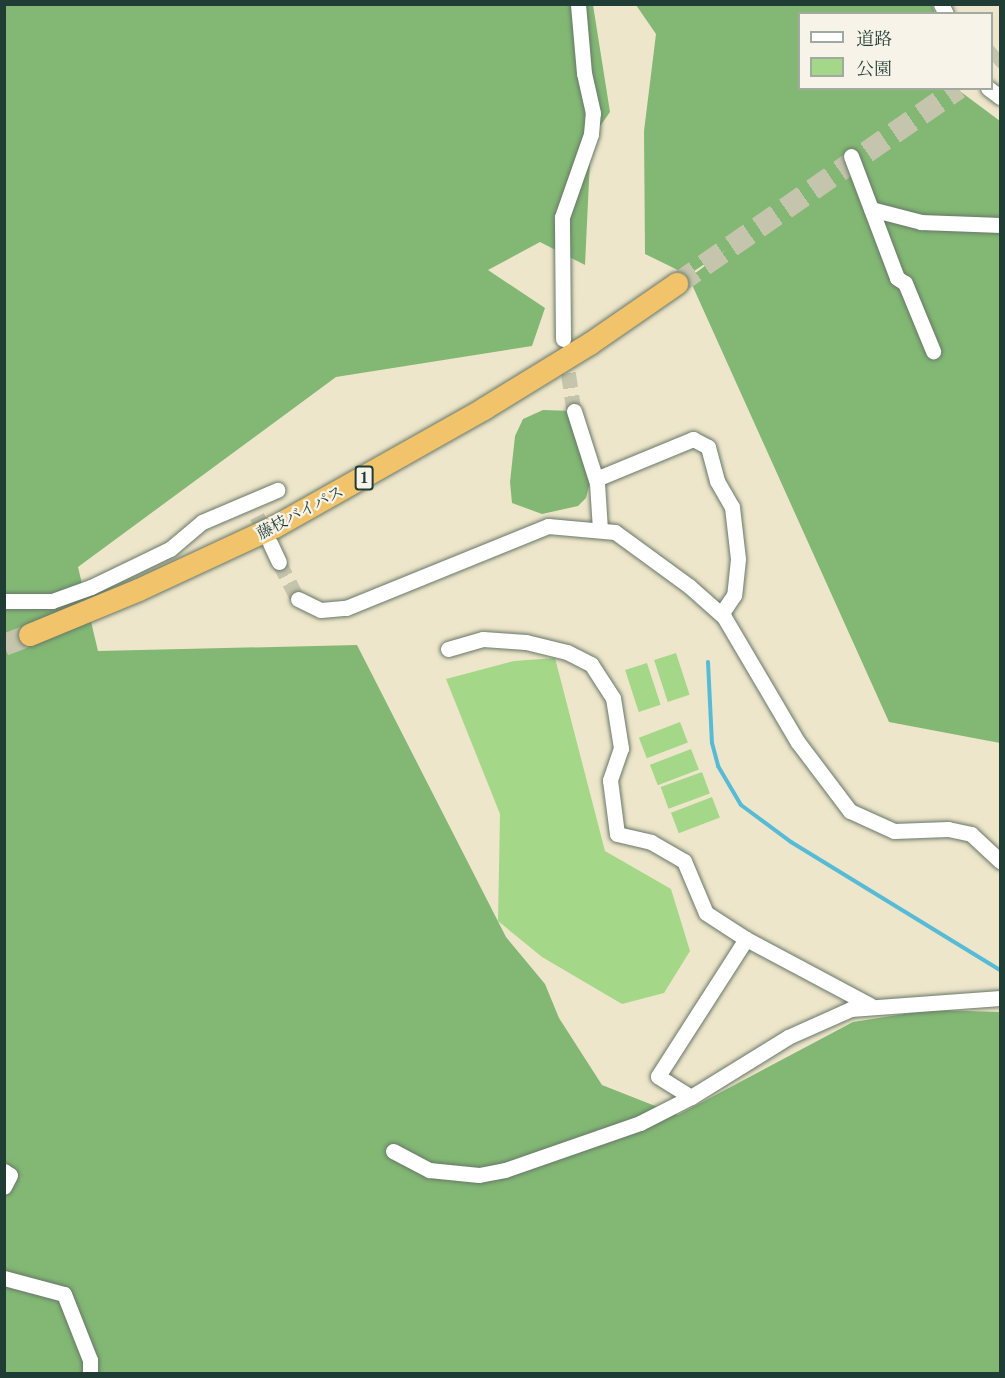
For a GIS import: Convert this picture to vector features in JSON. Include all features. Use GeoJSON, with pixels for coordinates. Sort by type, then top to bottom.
{"type":"FeatureCollection","features":[{"type":"Feature","properties":{"kind":"highway","name":"藤枝バイパス"},"geometry":{"type":"LineString","coordinates":[[30,635],[275,527],[484,409],[590,344],[677,284]]}},
{"type":"Feature","properties":{"kind":"street"},"geometry":{"type":"LineString","coordinates":[[563,339],[562,217],[591,134],[593,113],[584,73],[578,4]]}},
{"type":"Feature","properties":{"kind":"street"},"geometry":{"type":"LineString","coordinates":[[851,156],[897,278],[905,283],[933,351]]}},
{"type":"Feature","properties":{"kind":"street"},"geometry":{"type":"LineString","coordinates":[[871,209],[921,222],[1000,225]]}},
{"type":"Feature","properties":{"kind":"street"},"geometry":{"type":"LineString","coordinates":[[574,411],[596,479],[600,530]]}},
{"type":"Feature","properties":{"kind":"street"},"geometry":{"type":"LineString","coordinates":[[596,479],[693,439],[708,447],[717,481],[732,507],[738,559],[734,595],[721,614]]}},
{"type":"Feature","properties":{"kind":"street"},"geometry":{"type":"LineString","coordinates":[[4,601],[52,601],[91,587],[170,549],[202,522],[254,510],[277,490]]}},
{"type":"Feature","properties":{"kind":"street"},"geometry":{"type":"LineString","coordinates":[[298,599],[321,610],[346,608],[538,528],[562,525],[615,532],[689,586],[721,614],[749,654],[797,741],[850,811],[894,831],[948,829],[971,834],[1000,861]]}},
{"type":"Feature","properties":{"kind":"street"},"geometry":{"type":"LineString","coordinates":[[270,543],[279,561]]}},
{"type":"Feature","properties":{"kind":"street"},"geometry":{"type":"LineString","coordinates":[[448,649],[483,639],[526,642],[567,652],[591,664],[613,698],[621,748],[610,780],[617,834],[651,842],[684,861],[706,913],[746,939],[870,1005]]}},
{"type":"Feature","properties":{"kind":"street"},"geometry":{"type":"LineString","coordinates":[[692,1097],[658,1076],[746,939]]}},
{"type":"Feature","properties":{"kind":"street"},"geometry":{"type":"LineString","coordinates":[[393,1151],[429,1170],[478,1175],[640,1123],[692,1097],[788,1037],[851,1009],[870,1005],[1000,998]]}},
{"type":"Feature","properties":{"kind":"street"},"geometry":{"type":"LineString","coordinates":[[4,1170],[10,1175],[4,1187]]}},
{"type":"Feature","properties":{"kind":"street"},"geometry":{"type":"LineString","coordinates":[[4,1278],[64,1294],[90,1360],[90,1374]]}},
{"type":"Feature","properties":{"kind":"green space"},"geometry":{"type":"Polygon","coordinates":[[[5,5],[593,5],[610,112],[591,139],[585,265],[540,242],[488,270],[545,308],[532,346],[336,377],[78,567],[98,651],[357,645],[506,937],[545,984],[559,1018],[602,1085],[678,1115],[853,1022],[930,1010],[1000,1012],[1000,1373],[5,1374],[5,5]]]}},
{"type":"Feature","properties":{"kind":"green space"},"geometry":{"type":"Polygon","coordinates":[[[636,5],[932,5],[935,12],[798,12],[798,90],[958,90],[1000,121],[1000,743],[889,722],[689,278],[726,250],[688,275],[645,254],[644,131],[656,34],[636,5]]]}},
{"type":"Feature","properties":{"kind":"green space"},"geometry":{"type":"Polygon","coordinates":[[[543,410],[574,411],[588,428],[593,470],[586,498],[578,506],[542,514],[512,503],[510,482],[515,436],[523,419],[543,410]]]}},
{"type":"Feature","properties":{"kind":"green space"},"geometry":{"type":"Polygon","coordinates":[[[676,653],[690,695],[668,702],[654,660],[676,653]]]}},
{"type":"Feature","properties":{"kind":"green space"},"geometry":{"type":"Polygon","coordinates":[[[555,658],[605,851],[671,889],[690,951],[664,993],[622,1004],[542,957],[498,921],[500,814],[446,679],[514,661],[555,658]]]}},
{"type":"Feature","properties":{"kind":"green space"},"geometry":{"type":"Polygon","coordinates":[[[647,663],[661,705],[639,712],[625,670],[647,663]]]}},
{"type":"Feature","properties":{"kind":"green space"},"geometry":{"type":"Polygon","coordinates":[[[680,722],[688,743],[647,758],[639,738],[680,722]]]}},
{"type":"Feature","properties":{"kind":"green space"},"geometry":{"type":"Polygon","coordinates":[[[691,749],[699,770],[658,785],[650,765],[691,749]]]}},
{"type":"Feature","properties":{"kind":"green space"},"geometry":{"type":"Polygon","coordinates":[[[702,772],[710,794],[669,809],[661,787],[702,772]]]}},
{"type":"Feature","properties":{"kind":"green space"},"geometry":{"type":"Polygon","coordinates":[[[712,797],[720,818],[679,833],[671,813],[712,797]]]}},
{"type":"Feature","properties":{"kind":"waterway"},"geometry":{"type":"LineString","coordinates":[[708,662],[712,743],[718,766],[741,805],[791,842],[1000,970]]}},
{"type":"Feature","properties":{"kind":"tunnel"},"geometry":{"type":"LineString","coordinates":[[993,60],[1000,54]]}},
{"type":"Feature","properties":{"kind":"tunnel"},"geometry":{"type":"LineString","coordinates":[[677,284],[956,90]]}},
{"type":"Feature","properties":{"kind":"tunnel"},"geometry":{"type":"LineString","coordinates":[[565,350],[574,411]]}},
{"type":"Feature","properties":{"kind":"tunnel"},"geometry":{"type":"LineString","coordinates":[[257,516],[269,540]]}},
{"type":"Feature","properties":{"kind":"tunnel"},"geometry":{"type":"LineString","coordinates":[[279,562],[298,599]]}},
{"type":"Feature","properties":{"kind":"tunnel"},"geometry":{"type":"LineString","coordinates":[[4,645],[30,635]]}}]}
